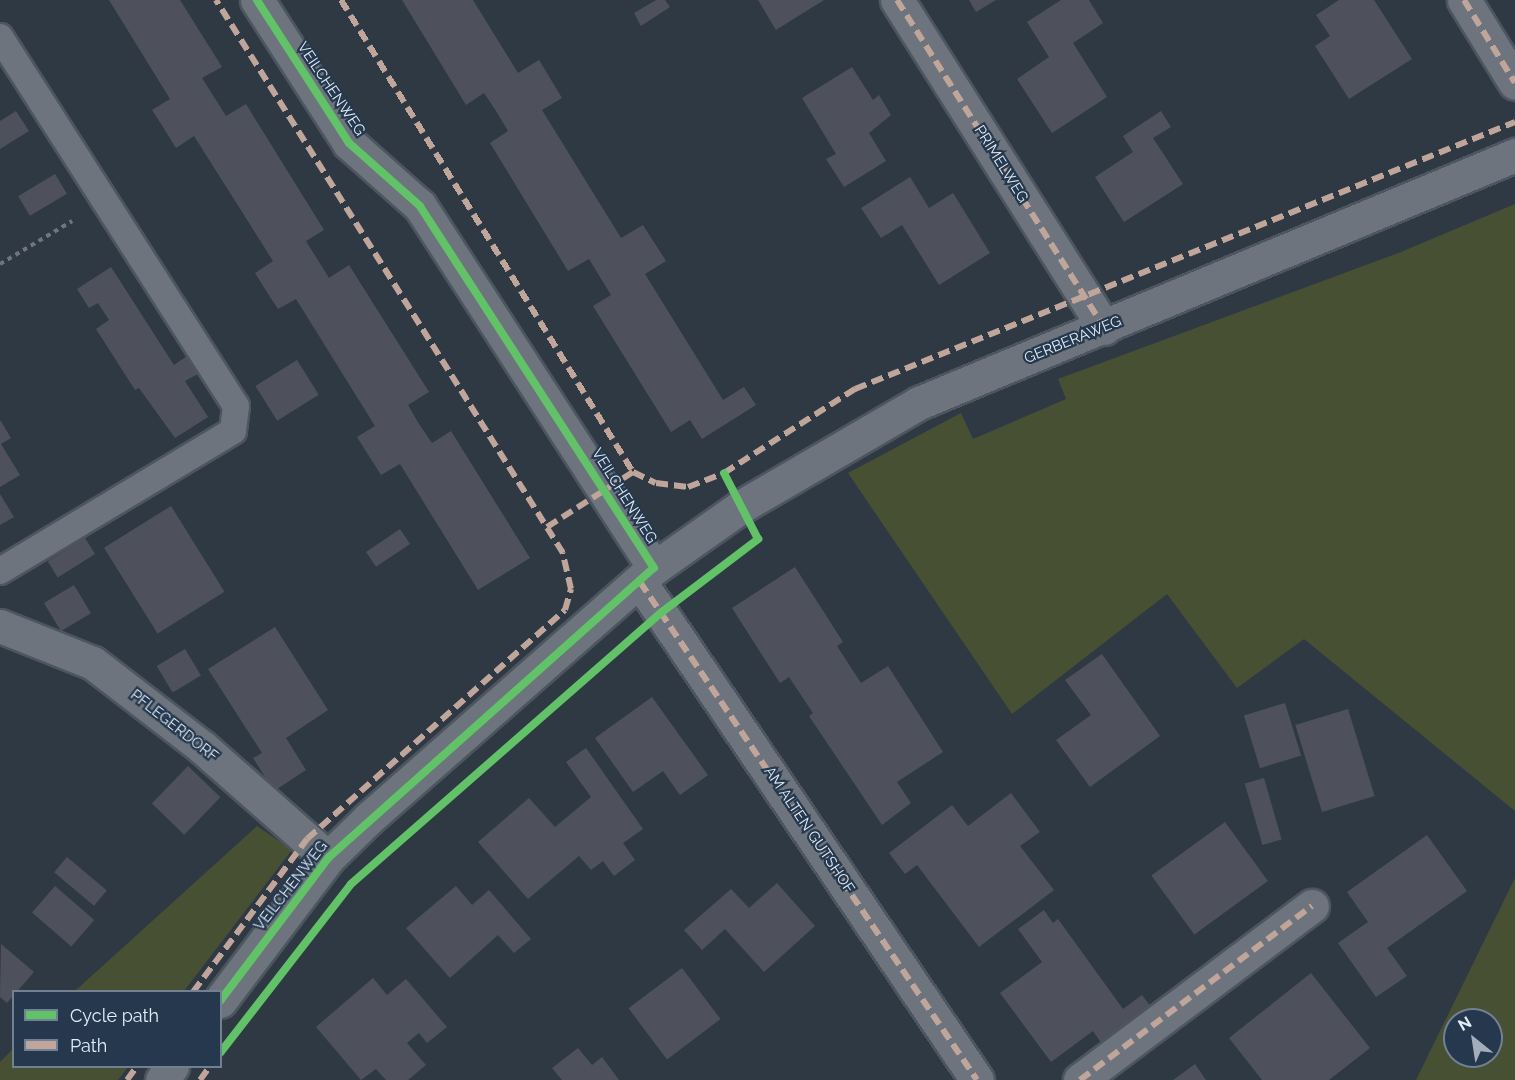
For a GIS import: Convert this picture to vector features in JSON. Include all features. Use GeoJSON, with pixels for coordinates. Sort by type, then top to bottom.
{"type":"FeatureCollection","features":[{"type":"Feature","properties":{"kind":"street","name":"VEILCHENWEG"},"geometry":{"type":"LineString","coordinates":[[222,998],[328,858],[647,575],[420,206],[349,143],[257,0]]}},
{"type":"Feature","properties":{"kind":"street","name":"PRIMELWEG"},"geometry":{"type":"LineString","coordinates":[[897,0],[1104,328]]}},
{"type":"Feature","properties":{"kind":"street"},"geometry":{"type":"LineString","coordinates":[[1464,0],[1515,83]]}},
{"type":"Feature","properties":{"kind":"street","name":"GERBERAWEG"},"geometry":{"type":"LineString","coordinates":[[647,575],[742,506],[920,403],[1515,155]]}},
{"type":"Feature","properties":{"kind":"street","name":"AM ALTEN GUTSHOF"},"geometry":{"type":"LineString","coordinates":[[647,575],[976,1080]]}},
{"type":"Feature","properties":{"kind":"street","name":"PFLEGERDORF"},"geometry":{"type":"LineString","coordinates":[[0,626],[93,663],[202,747],[328,858]]}},
{"type":"Feature","properties":{"kind":"street"},"geometry":{"type":"LineString","coordinates":[[1080,1080],[1312,906]]}},
{"type":"Feature","properties":{"kind":"lane"},"geometry":{"type":"LineString","coordinates":[[0,37],[236,406],[233,431],[0,571]]}},
{"type":"Feature","properties":{"kind":"path"},"geometry":{"type":"LineString","coordinates":[[0,264],[104,202]]}},
{"type":"Feature","properties":{"kind":"green space"},"geometry":{"type":"Polygon","coordinates":[[[1515,204],[1515,811],[1304,639],[1237,688],[1167,594],[1012,714],[848,473],[961,413],[973,439],[1066,399],[1058,379],[1401,252],[1515,204]]]}},
{"type":"Feature","properties":{"kind":"green space"},"geometry":{"type":"Polygon","coordinates":[[[257,826],[292,850],[185,990],[76,990],[257,826]]]}},
{"type":"Feature","properties":{"kind":"green space"},"geometry":{"type":"Polygon","coordinates":[[[1515,878],[1515,1080],[1416,1080],[1443,1025],[1443,1068],[1503,1068],[1503,1008],[1451,1008],[1515,878]]]}},
{"type":"Feature","properties":{"kind":"green space"},"geometry":{"type":"Polygon","coordinates":[[[12,1050],[12,1068],[127,1068],[118,1080],[0,1080],[0,1062],[12,1050]]]}},
{"type":"Feature","properties":{"kind":"building"},"geometry":{"type":"Polygon","coordinates":[[[109,0],[180,0],[222,67],[202,78],[226,116],[246,104],[324,230],[306,241],[329,278],[349,265],[429,392],[408,405],[419,424],[432,443],[451,431],[530,558],[478,590],[400,464],[381,475],[357,437],[375,426],[296,299],[278,309],[255,273],[273,261],[194,136],[176,148],[152,110],[170,99],[109,0]]]}},
{"type":"Feature","properties":{"kind":"building"},"geometry":{"type":"Polygon","coordinates":[[[402,0],[473,0],[518,73],[539,60],[562,98],[542,110],[621,238],[643,225],[666,261],[645,274],[723,400],[744,387],[756,405],[702,439],[690,420],[671,432],[593,306],[611,295],[589,259],[568,271],[490,143],[508,131],[496,111],[484,93],[466,105],[402,0]]]}},
{"type":"Feature","properties":{"kind":"building"},"geometry":{"type":"Polygon","coordinates":[[[656,0],[665,0],[670,7],[641,26],[634,13],[656,0]]]}},
{"type":"Feature","properties":{"kind":"building"},"geometry":{"type":"Polygon","coordinates":[[[758,0],[824,0],[776,30],[758,0]]]}},
{"type":"Feature","properties":{"kind":"building"},"geometry":{"type":"Polygon","coordinates":[[[969,0],[996,0],[976,12],[969,0]]]}},
{"type":"Feature","properties":{"kind":"building"},"geometry":{"type":"Polygon","coordinates":[[[1061,0],[1089,0],[1103,23],[1073,43],[1107,97],[1052,133],[1017,79],[1049,57],[1027,22],[1061,0]]]}},
{"type":"Feature","properties":{"kind":"building"},"geometry":{"type":"Polygon","coordinates":[[[1339,0],[1374,0],[1412,59],[1349,99],[1315,46],[1330,36],[1316,15],[1339,0]]]}},
{"type":"Feature","properties":{"kind":"building"},"geometry":{"type":"Polygon","coordinates":[[[852,67],[873,100],[879,95],[891,115],[869,133],[886,161],[844,187],[826,159],[836,154],[802,98],[852,67]]]}},
{"type":"Feature","properties":{"kind":"building"},"geometry":{"type":"Polygon","coordinates":[[[16,111],[29,131],[0,149],[0,121],[16,111]]]}},
{"type":"Feature","properties":{"kind":"building"},"geometry":{"type":"Polygon","coordinates":[[[1161,111],[1171,127],[1153,138],[1183,184],[1124,222],[1095,177],[1133,152],[1123,136],[1161,111]]]}},
{"type":"Feature","properties":{"kind":"building"},"geometry":{"type":"Polygon","coordinates":[[[55,174],[67,194],[30,216],[18,196],[55,174]]]}},
{"type":"Feature","properties":{"kind":"building"},"geometry":{"type":"Polygon","coordinates":[[[910,177],[929,208],[953,193],[990,253],[939,285],[902,225],[881,238],[861,208],[910,177]]]}},
{"type":"Feature","properties":{"kind":"building"},"geometry":{"type":"Polygon","coordinates":[[[111,267],[174,365],[187,356],[198,374],[185,381],[208,417],[175,438],[139,388],[135,390],[96,329],[109,320],[98,303],[89,308],[77,289],[111,267]]]}},
{"type":"Feature","properties":{"kind":"building"},"geometry":{"type":"Polygon","coordinates":[[[297,360],[319,395],[277,421],[255,386],[297,360]]]}},
{"type":"Feature","properties":{"kind":"building"},"geometry":{"type":"Polygon","coordinates":[[[0,420],[11,438],[1,444],[20,475],[0,487],[0,420]]]}},
{"type":"Feature","properties":{"kind":"building"},"geometry":{"type":"Polygon","coordinates":[[[0,494],[14,517],[0,525],[0,494]]]}},
{"type":"Feature","properties":{"kind":"building"},"geometry":{"type":"Polygon","coordinates":[[[171,506],[225,592],[158,634],[104,548],[171,506]]]}},
{"type":"Feature","properties":{"kind":"building"},"geometry":{"type":"Polygon","coordinates":[[[400,529],[410,544],[376,567],[366,552],[400,529]]]}},
{"type":"Feature","properties":{"kind":"building"},"geometry":{"type":"Polygon","coordinates":[[[85,538],[95,554],[58,577],[48,561],[85,538]]]}},
{"type":"Feature","properties":{"kind":"building"},"geometry":{"type":"Polygon","coordinates":[[[795,567],[843,642],[837,646],[861,683],[888,666],[943,752],[897,782],[911,803],[882,825],[809,716],[813,713],[789,677],[780,683],[732,608],[795,567]]]}},
{"type":"Feature","properties":{"kind":"building"},"geometry":{"type":"Polygon","coordinates":[[[74,585],[91,613],[61,631],[44,603],[74,585]]]}},
{"type":"Feature","properties":{"kind":"building"},"geometry":{"type":"Polygon","coordinates":[[[275,627],[328,710],[286,738],[306,770],[274,791],[253,758],[262,753],[208,669],[275,627]]]}},
{"type":"Feature","properties":{"kind":"building"},"geometry":{"type":"Polygon","coordinates":[[[185,649],[201,676],[173,693],[157,666],[185,649]]]}},
{"type":"Feature","properties":{"kind":"building"},"geometry":{"type":"Polygon","coordinates":[[[1102,654],[1160,736],[1090,787],[1056,740],[1091,715],[1065,680],[1102,654]]]}},
{"type":"Feature","properties":{"kind":"building"},"geometry":{"type":"Polygon","coordinates":[[[652,697],[708,775],[680,795],[663,771],[633,792],[595,738],[652,697]]]}},
{"type":"Feature","properties":{"kind":"building"},"geometry":{"type":"Polygon","coordinates":[[[1285,703],[1301,756],[1260,768],[1244,716],[1285,703]]]}},
{"type":"Feature","properties":{"kind":"building"},"geometry":{"type":"Polygon","coordinates":[[[1348,709],[1375,796],[1322,812],[1295,725],[1348,709]]]}},
{"type":"Feature","properties":{"kind":"building"},"geometry":{"type":"Polygon","coordinates":[[[586,748],[643,829],[623,843],[635,860],[614,876],[603,861],[591,870],[579,856],[528,899],[478,842],[529,798],[555,827],[591,797],[566,762],[586,748]]]}},
{"type":"Feature","properties":{"kind":"building"},"geometry":{"type":"Polygon","coordinates":[[[188,766],[220,797],[184,835],[152,803],[188,766]]]}},
{"type":"Feature","properties":{"kind":"building"},"geometry":{"type":"Polygon","coordinates":[[[1264,778],[1282,840],[1262,845],[1245,784],[1264,778]]]}},
{"type":"Feature","properties":{"kind":"building"},"geometry":{"type":"Polygon","coordinates":[[[1011,793],[1040,832],[1020,846],[1054,890],[979,947],[917,865],[905,874],[889,853],[952,805],[968,826],[1011,793]]]}},
{"type":"Feature","properties":{"kind":"building"},"geometry":{"type":"Polygon","coordinates":[[[1225,822],[1268,881],[1194,935],[1151,875],[1225,822]]]}},
{"type":"Feature","properties":{"kind":"building"},"geometry":{"type":"Polygon","coordinates":[[[1427,835],[1467,891],[1387,948],[1407,976],[1376,997],[1338,943],[1368,922],[1347,892],[1427,835]]]}},
{"type":"Feature","properties":{"kind":"building"},"geometry":{"type":"Polygon","coordinates":[[[67,857],[107,890],[94,906],[54,872],[67,857]]]}},
{"type":"Feature","properties":{"kind":"building"},"geometry":{"type":"Polygon","coordinates":[[[777,883],[815,926],[764,972],[725,929],[702,950],[684,930],[731,889],[749,908],[777,883]]]}},
{"type":"Feature","properties":{"kind":"building"},"geometry":{"type":"Polygon","coordinates":[[[55,886],[94,920],[71,947],[32,912],[55,886]]]}},
{"type":"Feature","properties":{"kind":"building"},"geometry":{"type":"Polygon","coordinates":[[[456,886],[472,905],[489,890],[531,939],[514,953],[498,935],[450,978],[406,928],[456,886]]]}},
{"type":"Feature","properties":{"kind":"building"},"geometry":{"type":"Polygon","coordinates":[[[1044,910],[1053,923],[1058,919],[1123,1009],[1142,995],[1154,1011],[1104,1047],[1093,1031],[1051,1062],[1000,993],[1042,962],[1018,929],[1044,910]]]}},
{"type":"Feature","properties":{"kind":"building"},"geometry":{"type":"Polygon","coordinates":[[[1,944],[34,972],[18,990],[12,990],[12,997],[7,1003],[0,997],[1,944]]]}},
{"type":"Feature","properties":{"kind":"building"},"geometry":{"type":"Polygon","coordinates":[[[682,968],[721,1019],[667,1059],[628,1008],[682,968]]]}},
{"type":"Feature","properties":{"kind":"building"},"geometry":{"type":"Polygon","coordinates":[[[1311,973],[1370,1048],[1329,1080],[1262,1080],[1229,1038],[1311,973]]]}},
{"type":"Feature","properties":{"kind":"building"},"geometry":{"type":"Polygon","coordinates":[[[373,978],[387,995],[406,979],[447,1027],[427,1043],[419,1033],[407,1043],[426,1065],[408,1080],[386,1080],[376,1069],[361,1080],[316,1027],[373,978]]]}},
{"type":"Feature","properties":{"kind":"building"},"geometry":{"type":"Polygon","coordinates":[[[578,1048],[592,1065],[602,1057],[619,1080],[562,1080],[552,1068],[578,1048]]]}},
{"type":"Feature","properties":{"kind":"building"},"geometry":{"type":"Polygon","coordinates":[[[1195,1064],[1206,1080],[1173,1080],[1195,1064]]]}},
{"type":"Feature","properties":{"kind":"marked path"},"geometry":{"type":"LineString","coordinates":[[194,990],[307,839],[565,610],[571,589],[563,553],[216,0]]}},
{"type":"Feature","properties":{"kind":"marked path"},"geometry":{"type":"LineString","coordinates":[[341,0],[633,472],[656,483],[688,487],[724,473],[855,389],[1515,122]]}},
{"type":"Feature","properties":{"kind":"marked path"},"geometry":{"type":"LineString","coordinates":[[897,0],[1104,328]]}},
{"type":"Feature","properties":{"kind":"marked path"},"geometry":{"type":"LineString","coordinates":[[1464,0],[1515,83]]}},
{"type":"Feature","properties":{"kind":"marked path"},"geometry":{"type":"LineString","coordinates":[[547,527],[633,472]]}},
{"type":"Feature","properties":{"kind":"marked path"},"geometry":{"type":"LineString","coordinates":[[640,582],[977,1080]]}},
{"type":"Feature","properties":{"kind":"marked path"},"geometry":{"type":"LineString","coordinates":[[1080,1080],[1312,906]]}},
{"type":"Feature","properties":{"kind":"marked path"},"geometry":{"type":"LineString","coordinates":[[127,1080],[136,1068]]}},
{"type":"Feature","properties":{"kind":"marked path"},"geometry":{"type":"LineString","coordinates":[[200,1080],[209,1068]]}},
{"type":"Feature","properties":{"kind":"cycle path"},"geometry":{"type":"LineString","coordinates":[[222,998],[328,858],[654,568],[420,206],[349,143],[257,0]]}},
{"type":"Feature","properties":{"kind":"cycle path"},"geometry":{"type":"LineString","coordinates":[[222,1050],[351,884],[662,612],[758,539],[724,473]]}}]}
